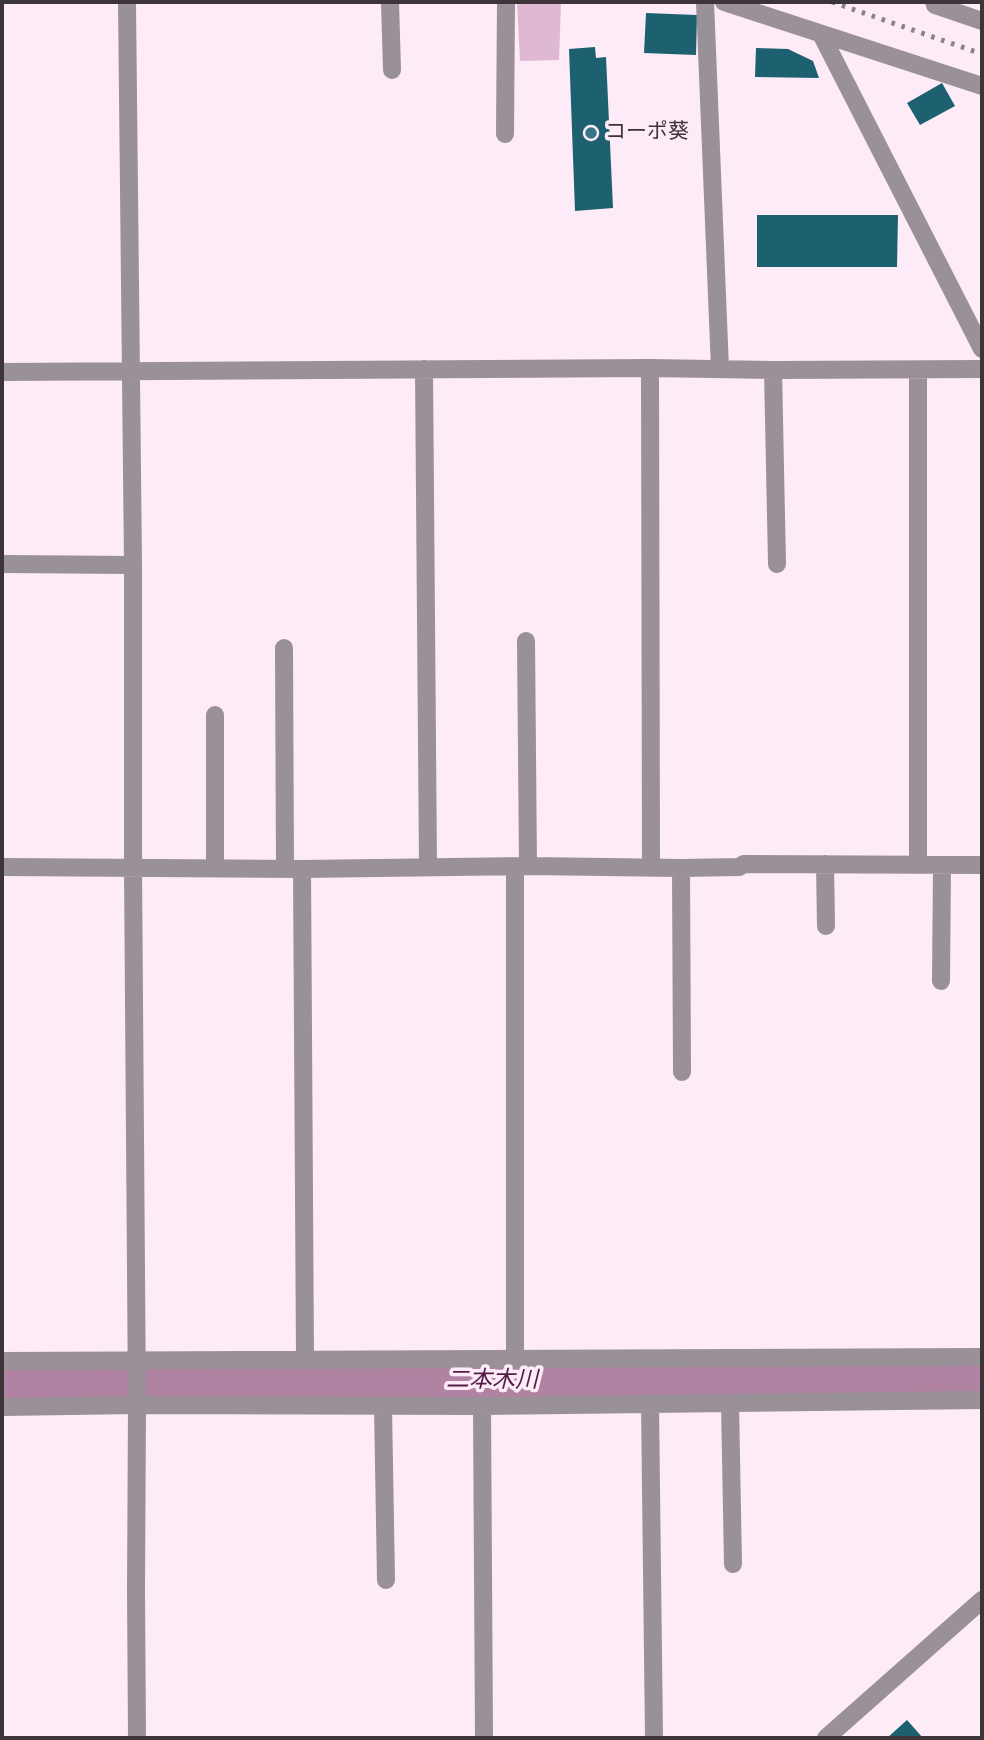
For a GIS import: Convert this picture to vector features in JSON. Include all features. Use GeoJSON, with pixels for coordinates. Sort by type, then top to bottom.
{"type":"FeatureCollection","features":[{"type":"Feature","properties":{"kind":"street"},"geometry":{"type":"LineString","coordinates":[[127,2],[133,565],[137,1738]]}},
{"type":"Feature","properties":{"kind":"street"},"geometry":{"type":"LineString","coordinates":[[390,2],[392,69]]}},
{"type":"Feature","properties":{"kind":"street"},"geometry":{"type":"LineString","coordinates":[[505,134],[506,2]]}},
{"type":"Feature","properties":{"kind":"street"},"geometry":{"type":"LineString","coordinates":[[705,2],[720,369]]}},
{"type":"Feature","properties":{"kind":"street"},"geometry":{"type":"LineString","coordinates":[[724,2],[980,89]]}},
{"type":"Feature","properties":{"kind":"street"},"geometry":{"type":"LineString","coordinates":[[934,2],[935,5],[982,22]]}},
{"type":"Feature","properties":{"kind":"street"},"geometry":{"type":"LineString","coordinates":[[821,34],[982,349]]}},
{"type":"Feature","properties":{"kind":"street"},"geometry":{"type":"LineString","coordinates":[[650,368],[650,868]]}},
{"type":"Feature","properties":{"kind":"street"},"geometry":{"type":"LineString","coordinates":[[424,369],[428,867]]}},
{"type":"Feature","properties":{"kind":"street"},"geometry":{"type":"LineString","coordinates":[[2,372],[982,369]]}},
{"type":"Feature","properties":{"kind":"street"},"geometry":{"type":"LineString","coordinates":[[773,370],[777,564]]}},
{"type":"Feature","properties":{"kind":"street"},"geometry":{"type":"LineString","coordinates":[[918,370],[918,864]]}},
{"type":"Feature","properties":{"kind":"street"},"geometry":{"type":"LineString","coordinates":[[2,564],[133,565]]}},
{"type":"Feature","properties":{"kind":"street"},"geometry":{"type":"LineString","coordinates":[[514,1358],[526,641]]}},
{"type":"Feature","properties":{"kind":"street"},"geometry":{"type":"LineString","coordinates":[[284,648],[293,869],[305,1359]]}},
{"type":"Feature","properties":{"kind":"street"},"geometry":{"type":"LineString","coordinates":[[215,715],[215,868]]}},
{"type":"Feature","properties":{"kind":"street"},"geometry":{"type":"LineString","coordinates":[[2,867],[293,869],[521,866],[681,868],[739,867],[744,864],[982,865]]}},
{"type":"Feature","properties":{"kind":"street"},"geometry":{"type":"LineString","coordinates":[[825,864],[826,926]]}},
{"type":"Feature","properties":{"kind":"street"},"geometry":{"type":"LineString","coordinates":[[941,981],[942,864]]}},
{"type":"Feature","properties":{"kind":"street"},"geometry":{"type":"LineString","coordinates":[[681,868],[682,1072]]}},
{"type":"Feature","properties":{"kind":"street"},"geometry":{"type":"LineString","coordinates":[[2,1361],[982,1357]]}},
{"type":"Feature","properties":{"kind":"street"},"geometry":{"type":"LineString","coordinates":[[2,1407],[482,1406],[982,1400]]}},
{"type":"Feature","properties":{"kind":"street"},"geometry":{"type":"LineString","coordinates":[[730,1403],[733,1564]]}},
{"type":"Feature","properties":{"kind":"street"},"geometry":{"type":"LineString","coordinates":[[650,1404],[654,1738]]}},
{"type":"Feature","properties":{"kind":"street"},"geometry":{"type":"LineString","coordinates":[[383,1406],[386,1580]]}},
{"type":"Feature","properties":{"kind":"street"},"geometry":{"type":"LineString","coordinates":[[482,1406],[484,1738]]}},
{"type":"Feature","properties":{"kind":"street"},"geometry":{"type":"LineString","coordinates":[[826,1738],[982,1600]]}},
{"type":"Feature","properties":{"kind":"shaded area"},"geometry":{"type":"Polygon","coordinates":[[[517,2],[561,2],[559,60],[520,61],[517,2]]]}},
{"type":"Feature","properties":{"kind":"building"},"geometry":{"type":"Polygon","coordinates":[[[646,13],[697,15],[696,55],[644,53],[646,13]]]}},
{"type":"Feature","properties":{"kind":"building","name":"コーポ葵"},"geometry":{"type":"Polygon","coordinates":[[[595,47],[596,58],[606,57],[613,208],[575,211],[569,49],[595,47]]]}},
{"type":"Feature","properties":{"kind":"building"},"geometry":{"type":"Polygon","coordinates":[[[756,48],[788,49],[813,61],[819,78],[755,77],[756,48]]]}},
{"type":"Feature","properties":{"kind":"building"},"geometry":{"type":"Polygon","coordinates":[[[942,83],[955,106],[920,125],[907,103],[942,83]]]}},
{"type":"Feature","properties":{"kind":"building"},"geometry":{"type":"Polygon","coordinates":[[[757,215],[898,215],[897,267],[757,267],[757,215]]]}},
{"type":"Feature","properties":{"kind":"building"},"geometry":{"type":"Polygon","coordinates":[[[907,1720],[923,1738],[887,1738],[907,1720]]]}},
{"type":"Feature","properties":{"kind":"waterway","name":"二本木川"},"geometry":{"type":"LineString","coordinates":[[2,1382],[982,1380]]}},
{"type":"Feature","properties":{"kind":"railway"},"geometry":{"type":"LineString","coordinates":[[832,2],[982,54]]}},
{"type":"Feature","properties":{"kind":"place","name":"コーポ葵"},"geometry":{"type":"Point","coordinates":[591,133]}}]}
